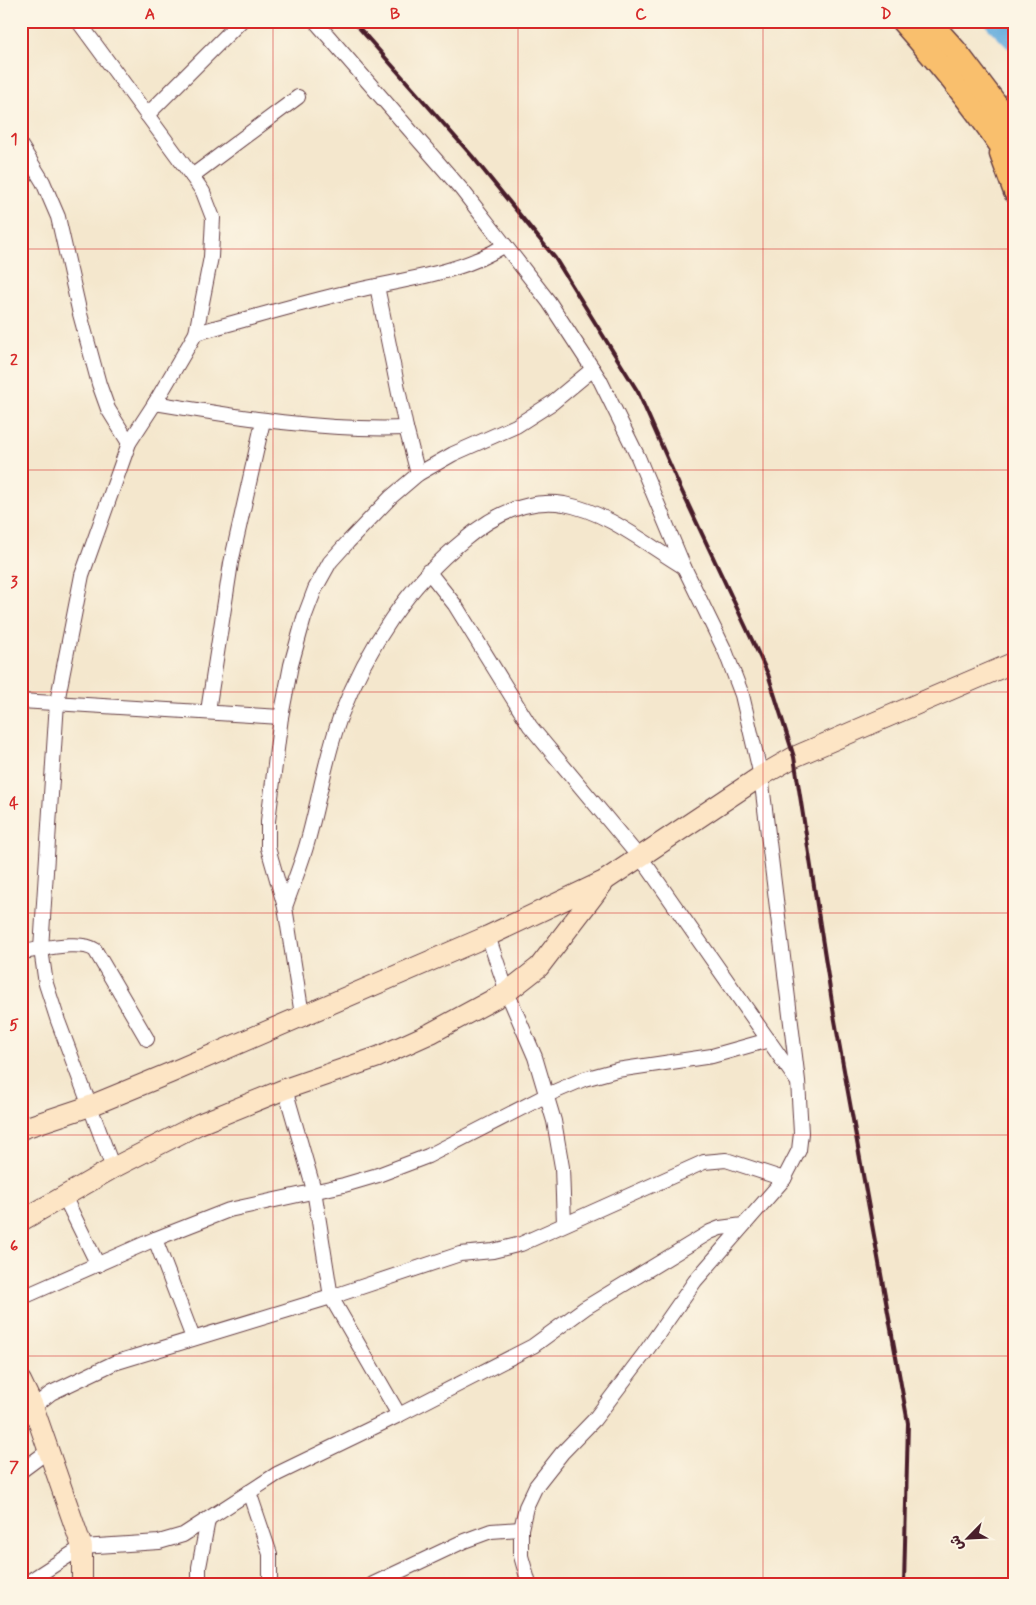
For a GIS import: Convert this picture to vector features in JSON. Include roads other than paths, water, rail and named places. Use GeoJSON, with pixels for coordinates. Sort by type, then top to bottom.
{"type":"FeatureCollection","features":[{"type":"Feature","properties":{"kind":"main road"},"geometry":{"type":"LineString","coordinates":[[902,21],[947,72],[1004,131],[1015,192]]}},
{"type":"Feature","properties":{"kind":"main road"},"geometry":{"type":"LineString","coordinates":[[929,21],[954,50],[1004,131],[1015,167]]}},
{"type":"Feature","properties":{"kind":"street"},"geometry":{"type":"LineString","coordinates":[[78,21],[203,192],[213,218],[211,257],[196,333],[129,443],[82,575],[57,702],[41,950],[49,994],[113,1168]]}},
{"type":"Feature","properties":{"kind":"street"},"geometry":{"type":"LineString","coordinates":[[147,115],[241,21]]}},
{"type":"Feature","properties":{"kind":"street"},"geometry":{"type":"LineString","coordinates":[[314,21],[424,146],[505,245],[549,302],[593,369],[619,416],[684,567],[719,635],[740,690],[761,776],[798,1081],[801,1133],[799,1150],[784,1179],[680,1301],[644,1354],[594,1420],[562,1453],[536,1486],[526,1507],[521,1529],[520,1556],[528,1583]]}},
{"type":"Feature","properties":{"kind":"street"},"geometry":{"type":"LineString","coordinates":[[192,176],[298,97]]}},
{"type":"Feature","properties":{"kind":"street"},"geometry":{"type":"LineString","coordinates":[[21,146],[43,182],[58,217],[80,314],[99,384],[108,409],[129,443]]}},
{"type":"Feature","properties":{"kind":"street"},"geometry":{"type":"LineString","coordinates":[[196,333],[301,303],[454,269],[481,259],[505,245]]}},
{"type":"Feature","properties":{"kind":"street"},"geometry":{"type":"LineString","coordinates":[[377,286],[406,428],[418,474]]}},
{"type":"Feature","properties":{"kind":"street"},"geometry":{"type":"LineString","coordinates":[[302,1016],[285,907],[268,848],[268,820],[281,717],[291,665],[304,618],[315,589],[330,562],[368,520],[418,474],[453,454],[516,426],[552,403],[593,369]]}},
{"type":"Feature","properties":{"kind":"street"},"geometry":{"type":"LineString","coordinates":[[155,403],[264,421],[338,428],[406,428]]}},
{"type":"Feature","properties":{"kind":"street"},"geometry":{"type":"LineString","coordinates":[[208,711],[231,563],[264,421]]}},
{"type":"Feature","properties":{"kind":"street"},"geometry":{"type":"LineString","coordinates":[[285,907],[306,847],[335,734],[366,660],[397,611],[428,571],[470,534],[496,516],[518,507],[554,503],[577,508],[600,517],[684,567]]}},
{"type":"Feature","properties":{"kind":"street"},"geometry":{"type":"LineString","coordinates":[[428,571],[454,605],[530,726],[639,857],[798,1081]]}},
{"type":"Feature","properties":{"kind":"street"},"geometry":{"type":"LineString","coordinates":[[21,1129],[90,1106],[488,936],[604,882],[761,776],[807,750],[1015,662]]}},
{"type":"Feature","properties":{"kind":"street"},"geometry":{"type":"LineString","coordinates":[[21,701],[208,711],[281,717]]}},
{"type":"Feature","properties":{"kind":"street"},"geometry":{"type":"LineString","coordinates":[[21,1221],[113,1168],[199,1124],[285,1089],[378,1057],[431,1033],[507,992],[539,967],[562,940],[604,882]]}},
{"type":"Feature","properties":{"kind":"street"},"geometry":{"type":"LineString","coordinates":[[539,912],[548,912],[557,918],[562,930],[562,940]]}},
{"type":"Feature","properties":{"kind":"street"},"geometry":{"type":"LineString","coordinates":[[488,936],[507,992],[535,1057],[547,1095],[562,1167],[564,1224]]}},
{"type":"Feature","properties":{"kind":"street"},"geometry":{"type":"LineString","coordinates":[[21,952],[83,944],[95,950],[146,1039]]}},
{"type":"Feature","properties":{"kind":"street"},"geometry":{"type":"LineString","coordinates":[[21,1298],[156,1239],[229,1210],[378,1175],[428,1156],[547,1095],[584,1079],[617,1070],[712,1056],[769,1040]]}},
{"type":"Feature","properties":{"kind":"street"},"geometry":{"type":"LineString","coordinates":[[285,1089],[314,1190],[331,1298],[399,1415]]}},
{"type":"Feature","properties":{"kind":"street"},"geometry":{"type":"LineString","coordinates":[[27,1412],[70,1382],[106,1366],[193,1338],[331,1298],[460,1254],[493,1251],[521,1244],[704,1162],[726,1160],[784,1179]]}},
{"type":"Feature","properties":{"kind":"street"},"geometry":{"type":"LineString","coordinates":[[64,1196],[98,1265]]}},
{"type":"Feature","properties":{"kind":"street"},"geometry":{"type":"LineString","coordinates":[[25,1584],[82,1547],[159,1542],[183,1535],[277,1474],[399,1415],[533,1346],[585,1308],[710,1232],[720,1228],[743,1225]]}},
{"type":"Feature","properties":{"kind":"street"},"geometry":{"type":"LineString","coordinates":[[156,1239],[193,1338]]}},
{"type":"Feature","properties":{"kind":"street"},"geometry":{"type":"LineString","coordinates":[[21,1382],[27,1412],[48,1451],[82,1547],[82,1584]]}},
{"type":"Feature","properties":{"kind":"street"},"geometry":{"type":"LineString","coordinates":[[21,1470],[48,1451]]}},
{"type":"Feature","properties":{"kind":"street"},"geometry":{"type":"LineString","coordinates":[[249,1492],[270,1554],[270,1584]]}},
{"type":"Feature","properties":{"kind":"street"},"geometry":{"type":"LineString","coordinates":[[199,1584],[199,1567],[208,1520]]}},
{"type":"Feature","properties":{"kind":"street"},"geometry":{"type":"LineString","coordinates":[[372,1584],[491,1531],[521,1529]]}},
{"type":"Feature","properties":{"kind":"waterway"},"geometry":{"type":"LineString","coordinates":[[998,21],[1015,38]]}},
{"type":"Feature","properties":{"kind":"railway"},"geometry":{"type":"LineString","coordinates":[[353,21],[472,156],[555,258],[638,392],[679,485],[768,674],[794,757],[834,1015],[908,1423],[904,1584]]}}]}
